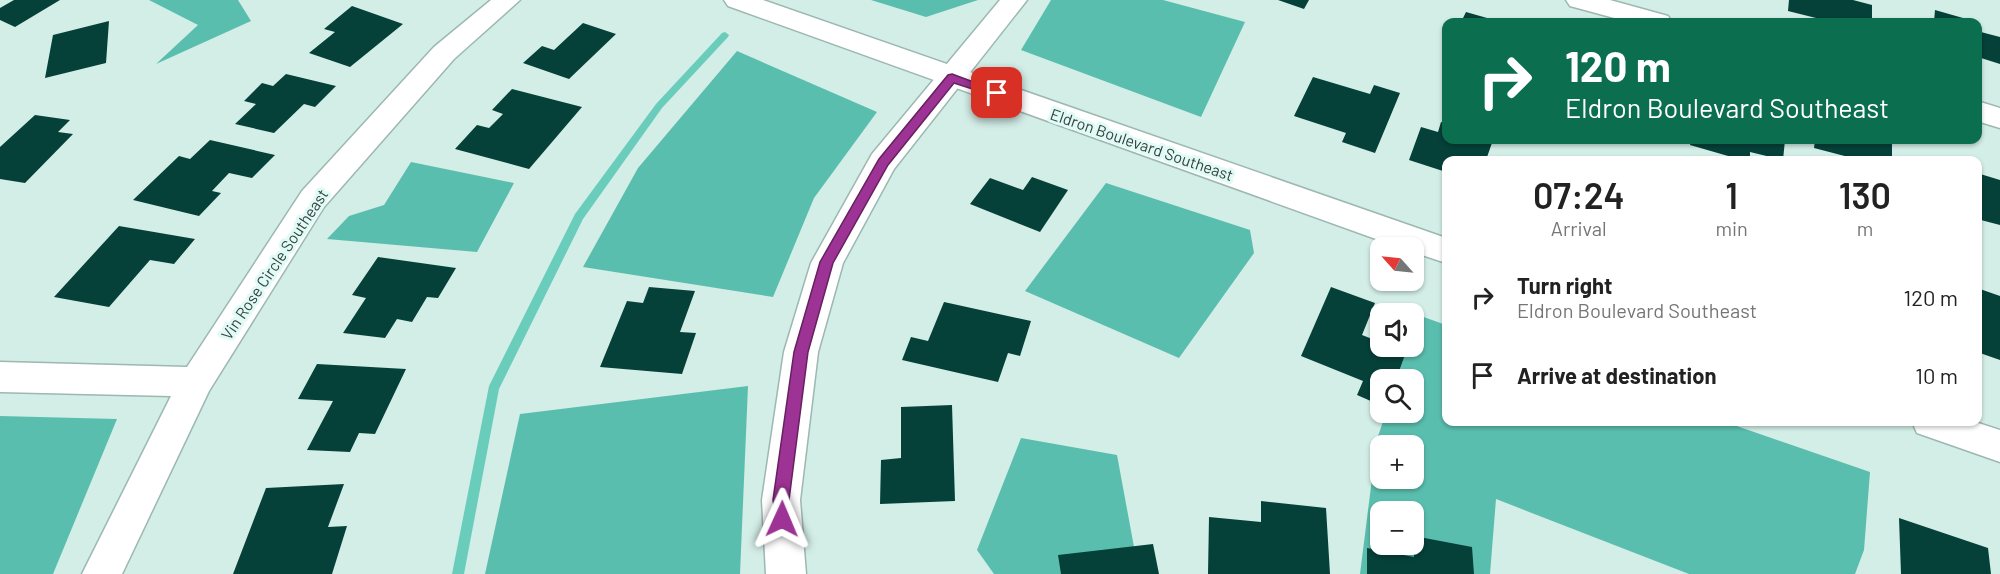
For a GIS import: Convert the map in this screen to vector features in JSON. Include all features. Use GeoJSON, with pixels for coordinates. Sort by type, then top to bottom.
{"type":"FeatureCollection","features":[{"type":"Feature","properties":{"kind":"street","name":"Vin Rose Circle Southeast"},"geometry":{"type":"LineString","coordinates":[[102,574],[196,382],[314,199],[444,53],[507,0]]}},
{"type":"Feature","properties":{"kind":"street","name":"Eldron Boulevard Southeast"},"geometry":{"type":"LineString","coordinates":[[737,0],[1442,250]]}},
{"type":"Feature","properties":{"kind":"street"},"geometry":{"type":"LineString","coordinates":[[786,574],[781,500],[801,352],[827,262],[883,162],[1014,0]]}},
{"type":"Feature","properties":{"kind":"street"},"geometry":{"type":"LineString","coordinates":[[1579,0],[1644,18]]}},
{"type":"Feature","properties":{"kind":"street"},"geometry":{"type":"LineString","coordinates":[[1982,113],[2000,118]]}},
{"type":"Feature","properties":{"kind":"street"},"geometry":{"type":"LineString","coordinates":[[0,377],[196,382]]}},
{"type":"Feature","properties":{"kind":"street"},"geometry":{"type":"LineString","coordinates":[[1942,426],[2000,446]]}},
{"type":"Feature","properties":{"kind":"green space"},"geometry":{"type":"Polygon","coordinates":[[[149,0],[238,0],[251,21],[156,64],[198,25],[149,0]]]}},
{"type":"Feature","properties":{"kind":"green space"},"geometry":{"type":"Polygon","coordinates":[[[871,0],[978,0],[926,17],[871,0]]]}},
{"type":"Feature","properties":{"kind":"green space"},"geometry":{"type":"Polygon","coordinates":[[[1051,0],[1163,0],[1245,22],[1201,117],[1021,50],[1051,0]]]}},
{"type":"Feature","properties":{"kind":"green space"},"geometry":{"type":"Polygon","coordinates":[[[737,51],[877,112],[814,198],[773,297],[583,267],[638,168],[737,51]]]}},
{"type":"Feature","properties":{"kind":"green space"},"geometry":{"type":"Polygon","coordinates":[[[411,162],[514,183],[477,252],[327,239],[349,216],[384,205],[411,162]]]}},
{"type":"Feature","properties":{"kind":"green space"},"geometry":{"type":"Polygon","coordinates":[[[1106,183],[1250,230],[1254,253],[1179,358],[1025,291],[1106,183]]]}},
{"type":"Feature","properties":{"kind":"green space"},"geometry":{"type":"Polygon","coordinates":[[[1424,317],[1442,324],[1442,426],[1737,426],[1870,472],[1864,550],[1855,574],[1689,574],[1496,499],[1490,574],[1360,574],[1371,489],[1424,489],[1424,435],[1378,435],[1383,423],[1424,423],[1424,369],[1400,369],[1404,357],[1424,357],[1424,317]]]}},
{"type":"Feature","properties":{"kind":"green space"},"geometry":{"type":"Polygon","coordinates":[[[748,386],[740,574],[485,574],[520,414],[748,386]]]}},
{"type":"Feature","properties":{"kind":"green space"},"geometry":{"type":"Polygon","coordinates":[[[0,416],[117,419],[53,574],[0,574],[0,416]]]}},
{"type":"Feature","properties":{"kind":"green space"},"geometry":{"type":"Polygon","coordinates":[[[1021,438],[1117,455],[1139,574],[994,574],[977,550],[1021,438]]]}},
{"type":"Feature","properties":{"kind":"building"},"geometry":{"type":"Polygon","coordinates":[[[14,0],[60,0],[15,27],[0,20],[0,8],[14,0]]]}},
{"type":"Feature","properties":{"kind":"building"},"geometry":{"type":"Polygon","coordinates":[[[1278,0],[1309,0],[1304,9],[1278,0]]]}},
{"type":"Feature","properties":{"kind":"building"},"geometry":{"type":"Polygon","coordinates":[[[1789,0],[1853,0],[1872,5],[1872,18],[1816,18],[1788,11],[1789,0]]]}},
{"type":"Feature","properties":{"kind":"building"},"geometry":{"type":"Polygon","coordinates":[[[352,6],[403,24],[350,67],[309,53],[335,32],[324,29],[352,6]]]}},
{"type":"Feature","properties":{"kind":"building"},"geometry":{"type":"Polygon","coordinates":[[[1935,10],[1963,18],[1934,18],[1935,10]]]}},
{"type":"Feature","properties":{"kind":"building"},"geometry":{"type":"Polygon","coordinates":[[[1466,12],[1487,18],[1463,18],[1466,12]]]}},
{"type":"Feature","properties":{"kind":"building"},"geometry":{"type":"Polygon","coordinates":[[[109,21],[106,63],[45,78],[53,35],[109,21]]]}},
{"type":"Feature","properties":{"kind":"building"},"geometry":{"type":"Polygon","coordinates":[[[583,23],[616,34],[569,79],[523,63],[542,46],[554,50],[583,23]]]}},
{"type":"Feature","properties":{"kind":"building"},"geometry":{"type":"Polygon","coordinates":[[[1982,32],[2000,37],[2000,64],[1982,58],[1982,32]]]}},
{"type":"Feature","properties":{"kind":"building"},"geometry":{"type":"Polygon","coordinates":[[[286,74],[336,86],[315,107],[304,104],[274,133],[235,124],[256,104],[244,101],[262,83],[273,86],[286,74]]]}},
{"type":"Feature","properties":{"kind":"building"},"geometry":{"type":"Polygon","coordinates":[[[1313,77],[1370,94],[1374,85],[1400,93],[1375,153],[1342,142],[1346,133],[1294,116],[1313,77]]]}},
{"type":"Feature","properties":{"kind":"building"},"geometry":{"type":"Polygon","coordinates":[[[512,89],[582,107],[529,169],[455,149],[477,125],[489,128],[503,114],[492,110],[512,89]]]}},
{"type":"Feature","properties":{"kind":"building"},"geometry":{"type":"Polygon","coordinates":[[[35,115],[70,120],[58,132],[73,134],[25,183],[0,179],[0,147],[35,115]]]}},
{"type":"Feature","properties":{"kind":"building"},"geometry":{"type":"Polygon","coordinates":[[[1442,122],[1442,144],[1492,144],[1487,156],[1442,156],[1442,171],[1409,160],[1421,127],[1438,132],[1442,122]]]}},
{"type":"Feature","properties":{"kind":"building"},"geometry":{"type":"Polygon","coordinates":[[[210,140],[275,155],[252,178],[229,173],[212,191],[221,193],[199,216],[133,200],[179,156],[190,159],[210,140]]]}},
{"type":"Feature","properties":{"kind":"building"},"geometry":{"type":"Polygon","coordinates":[[[1785,144],[1783,156],[1766,156],[1750,152],[1750,156],[1728,156],[1690,145],[1785,144]]]}},
{"type":"Feature","properties":{"kind":"building"},"geometry":{"type":"Polygon","coordinates":[[[1814,144],[1892,144],[1892,156],[1845,156],[1814,148],[1814,144]]]}},
{"type":"Feature","properties":{"kind":"building"},"geometry":{"type":"Polygon","coordinates":[[[1982,175],[2000,180],[2000,225],[1982,220],[1982,175]]]}},
{"type":"Feature","properties":{"kind":"building"},"geometry":{"type":"Polygon","coordinates":[[[1032,177],[1068,190],[1040,232],[970,204],[990,178],[1023,190],[1032,177]]]}},
{"type":"Feature","properties":{"kind":"building"},"geometry":{"type":"Polygon","coordinates":[[[119,226],[195,239],[174,264],[150,260],[109,307],[54,297],[119,226]]]}},
{"type":"Feature","properties":{"kind":"building"},"geometry":{"type":"Polygon","coordinates":[[[378,257],[456,268],[438,298],[427,297],[412,322],[397,319],[385,338],[343,333],[366,298],[352,295],[378,257]]]}},
{"type":"Feature","properties":{"kind":"building"},"geometry":{"type":"Polygon","coordinates":[[[649,287],[695,291],[680,332],[696,333],[682,374],[600,367],[627,301],[643,303],[649,287]]]}},
{"type":"Feature","properties":{"kind":"building"},"geometry":{"type":"Polygon","coordinates":[[[1331,287],[1375,303],[1370,303],[1370,315],[1362,335],[1370,338],[1370,357],[1404,357],[1400,369],[1370,369],[1370,401],[1357,395],[1363,381],[1301,356],[1331,287]]]}},
{"type":"Feature","properties":{"kind":"building"},"geometry":{"type":"Polygon","coordinates":[[[1982,290],[2000,296],[2000,360],[1982,354],[1982,290]]]}},
{"type":"Feature","properties":{"kind":"building"},"geometry":{"type":"Polygon","coordinates":[[[944,302],[1031,321],[1020,356],[1008,353],[998,382],[902,360],[911,337],[928,341],[944,302]]]}},
{"type":"Feature","properties":{"kind":"building"},"geometry":{"type":"Polygon","coordinates":[[[317,364],[406,369],[375,434],[359,433],[350,452],[307,450],[333,401],[298,399],[317,364]]]}},
{"type":"Feature","properties":{"kind":"building"},"geometry":{"type":"Polygon","coordinates":[[[952,405],[955,501],[880,504],[881,460],[901,458],[901,407],[952,405]]]}},
{"type":"Feature","properties":{"kind":"building"},"geometry":{"type":"Polygon","coordinates":[[[344,484],[328,527],[347,526],[332,574],[233,574],[266,488],[344,484]]]}},
{"type":"Feature","properties":{"kind":"building"},"geometry":{"type":"Polygon","coordinates":[[[1261,501],[1326,508],[1330,574],[1208,574],[1209,517],[1261,522],[1261,501]]]}},
{"type":"Feature","properties":{"kind":"building"},"geometry":{"type":"Polygon","coordinates":[[[1899,518],[1988,548],[1991,574],[1901,574],[1899,518]]]}},
{"type":"Feature","properties":{"kind":"building"},"geometry":{"type":"Polygon","coordinates":[[[1424,538],[1472,547],[1474,574],[1367,574],[1367,548],[1370,549],[1370,555],[1414,557],[1414,555],[1424,555],[1424,538]]]}},
{"type":"Feature","properties":{"kind":"building"},"geometry":{"type":"Polygon","coordinates":[[[1153,544],[1159,574],[1061,574],[1058,555],[1153,544]]]}},
{"type":"Feature","properties":{"kind":"waterway"},"geometry":{"type":"LineString","coordinates":[[458,574],[493,389],[579,217],[659,106],[725,35]]}},
{"type":"Feature","properties":{"kind":"route"},"geometry":{"type":"LineString","coordinates":[[782,519],[781,500],[801,352],[827,262],[883,162],[952,78],[997,93]]}}]}
